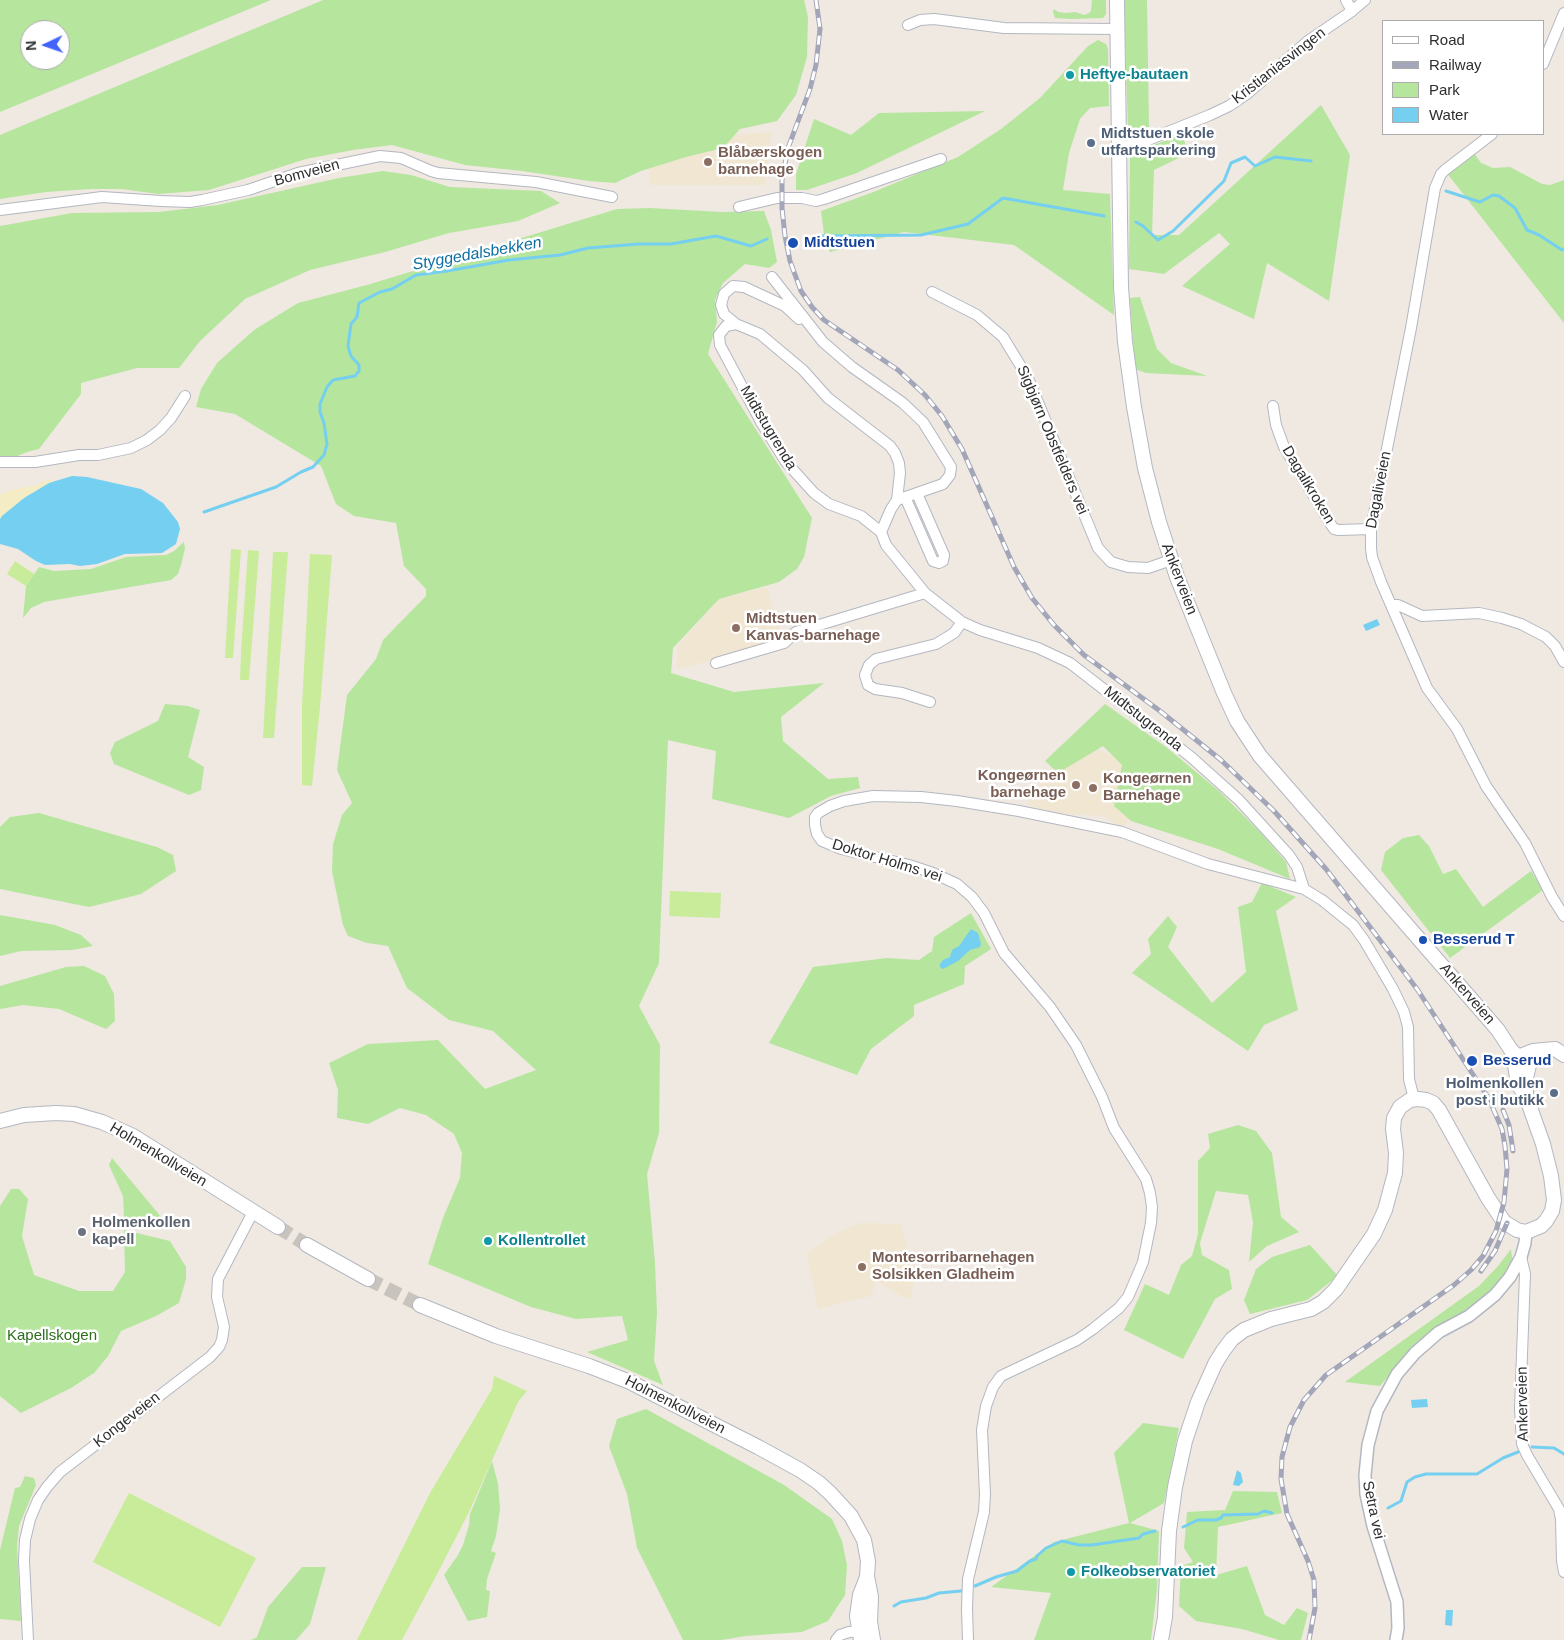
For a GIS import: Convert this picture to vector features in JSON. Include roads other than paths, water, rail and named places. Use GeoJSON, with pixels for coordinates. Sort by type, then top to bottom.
{"type":"FeatureCollection","features":[{"type":"Feature","properties":{"kind":"main road","name":"Ankerveien"},"geometry":{"type":"LineString","coordinates":[[1117,0],[1121,287],[1127,358],[1145,468],[1156,513],[1171,560],[1224,694],[1252,745],[1286,788],[1498,1030],[1511,1036],[1529,1055]]}},
{"type":"Feature","properties":{"kind":"main road"},"geometry":{"type":"LineString","coordinates":[[1161,1640],[1174,1487],[1184,1441],[1198,1402],[1215,1364],[1232,1339],[1244,1330],[1271,1319],[1311,1309],[1323,1302],[1336,1289],[1374,1234],[1385,1210],[1395,1173],[1394,1118],[1400,1108],[1414,1099],[1430,1102],[1439,1110],[1499,1216],[1510,1227],[1526,1232],[1536,1229],[1546,1221],[1552,1211],[1554,1200],[1551,1176],[1544,1144],[1526,1096],[1527,1073],[1529,1055],[1555,1050],[1564,1055]]}},
{"type":"Feature","properties":{"kind":"main road","name":"Holmenkollveien"},"geometry":{"type":"LineString","coordinates":[[0,1120],[24,1114],[56,1112],[83,1116],[102,1122],[140,1141],[278,1227]]}},
{"type":"Feature","properties":{"kind":"main road"},"geometry":{"type":"LineString","coordinates":[[307,1244],[368,1279]]}},
{"type":"Feature","properties":{"kind":"main road","name":"Holmenkollveien"},"geometry":{"type":"LineString","coordinates":[[420,1305],[496,1336],[622,1378],[800,1470],[819,1483],[856,1524],[866,1547],[868,1576],[860,1595],[858,1616],[863,1637]]}},
{"type":"Feature","properties":{"kind":"street"},"geometry":{"type":"LineString","coordinates":[[1346,0],[1352,11]]}},
{"type":"Feature","properties":{"kind":"street","name":"Kristianiasvingen"},"geometry":{"type":"LineString","coordinates":[[1119,146],[1143,142],[1229,106],[1248,93],[1308,41],[1365,0]]}},
{"type":"Feature","properties":{"kind":"street"},"geometry":{"type":"LineString","coordinates":[[1544,62],[1564,13]]}},
{"type":"Feature","properties":{"kind":"street"},"geometry":{"type":"LineString","coordinates":[[908,25],[920,20],[934,19],[1004,28],[1117,29]]}},
{"type":"Feature","properties":{"kind":"street","name":"Dagaliveien"},"geometry":{"type":"LineString","coordinates":[[1491,135],[1449,166],[1441,174],[1435,188],[1411,328],[1371,530],[1372,557],[1427,688],[1457,729],[1486,786],[1525,843],[1552,897],[1564,916]]}},
{"type":"Feature","properties":{"kind":"street","name":"Bomveien"},"geometry":{"type":"LineString","coordinates":[[0,210],[102,197],[170,201],[202,200],[248,190],[298,173],[380,156],[401,158],[438,173],[536,182],[612,197]]}},
{"type":"Feature","properties":{"kind":"street"},"geometry":{"type":"LineString","coordinates":[[739,207],[777,198],[802,198],[816,201],[941,159]]}},
{"type":"Feature","properties":{"kind":"street"},"geometry":{"type":"LineString","coordinates":[[772,277],[823,342]]}},
{"type":"Feature","properties":{"kind":"street"},"geometry":{"type":"LineString","coordinates":[[881,532],[891,509],[901,499],[943,484],[950,475],[951,467],[922,422],[903,403],[852,368],[785,306],[744,287],[733,286],[724,294],[721,305],[724,314],[736,324],[760,334],[803,370],[828,398],[890,446],[899,463],[901,499],[933,561],[939,563],[943,561],[944,555],[920,498]]}},
{"type":"Feature","properties":{"kind":"street","name":"Sigbjørn Obstfelders vei"},"geometry":{"type":"LineString","coordinates":[[932,292],[977,316],[1003,336],[1028,378],[1098,548],[1111,562],[1128,567],[1148,568],[1171,560]]}},
{"type":"Feature","properties":{"kind":"street","name":"Midtstugrenda"},"geometry":{"type":"LineString","coordinates":[[736,324],[726,326],[719,335],[720,345],[761,422],[786,462],[814,493],[829,504],[861,516],[881,532],[886,545],[925,594],[962,622],[980,630],[1038,648],[1070,663],[1183,751],[1239,800],[1289,855],[1297,867],[1304,888]]}},
{"type":"Feature","properties":{"kind":"street"},"geometry":{"type":"LineString","coordinates":[[0,462],[35,462],[79,455],[98,455],[131,448],[147,440],[160,430],[171,418],[185,396]]}},
{"type":"Feature","properties":{"kind":"street","name":"Dagalikroken"},"geometry":{"type":"LineString","coordinates":[[1273,406],[1276,426],[1284,447],[1330,524],[1339,530],[1371,530]]}},
{"type":"Feature","properties":{"kind":"street"},"geometry":{"type":"LineString","coordinates":[[716,663],[784,643],[796,632],[925,594]]}},
{"type":"Feature","properties":{"kind":"street"},"geometry":{"type":"LineString","coordinates":[[1391,605],[1398,605],[1422,616],[1479,613],[1508,620],[1537,631],[1546,637],[1555,646],[1564,662]]}},
{"type":"Feature","properties":{"kind":"street"},"geometry":{"type":"LineString","coordinates":[[930,702],[902,693],[875,689],[868,685],[865,675],[869,665],[876,659],[936,644],[954,633],[962,622]]}},
{"type":"Feature","properties":{"kind":"street","name":"Doktor Holms vei"},"geometry":{"type":"LineString","coordinates":[[968,1640],[968,1579],[984,1512],[982,1430],[986,1406],[993,1388],[1001,1376],[1077,1340],[1119,1308],[1128,1297],[1143,1262],[1151,1224],[1152,1207],[1150,1193],[1146,1179],[1114,1128],[1102,1097],[1076,1045],[1050,1007],[1004,953],[984,913],[972,897],[957,884],[933,873],[909,865],[841,849],[822,841],[817,834],[815,817],[822,810],[836,804],[873,796],[913,796],[957,801],[1019,811],[1122,832],[1208,864],[1304,888],[1322,900],[1353,926],[1364,940],[1393,989],[1404,1012],[1408,1027],[1410,1079],[1414,1099]]}},
{"type":"Feature","properties":{"kind":"street","name":"Kongeveien"},"geometry":{"type":"LineString","coordinates":[[28,1640],[24,1561],[25,1540],[30,1519],[38,1500],[46,1487],[60,1472],[210,1357],[219,1347],[224,1327],[218,1297],[218,1279],[253,1212]]}},
{"type":"Feature","properties":{"kind":"street","name":"Setra vei"},"geometry":{"type":"LineString","coordinates":[[1396,1640],[1398,1628],[1397,1602],[1373,1526],[1366,1494],[1365,1475],[1368,1445],[1377,1411],[1396,1374],[1415,1353],[1439,1332],[1469,1316],[1495,1295],[1510,1277],[1521,1256],[1526,1232]]}},
{"type":"Feature","properties":{"kind":"street","name":"Ankerveien"},"geometry":{"type":"LineString","coordinates":[[1521,1256],[1525,1274],[1520,1408],[1522,1444],[1527,1456],[1559,1509],[1564,1572]]}},
{"type":"Feature","properties":{"kind":"street"},"geometry":{"type":"LineString","coordinates":[[836,1640],[844,1633],[863,1637]]}},
{"type":"Feature","properties":{"kind":"water"},"geometry":{"type":"Polygon","coordinates":[[[72,476],[87,477],[141,489],[163,503],[178,522],[180,529],[176,544],[162,553],[125,554],[97,564],[80,566],[70,564],[45,565],[18,549],[0,544],[0,519],[2,516],[24,498],[49,483],[72,476]]]}},
{"type":"Feature","properties":{"kind":"water"},"geometry":{"type":"Polygon","coordinates":[[[1377,619],[1380,625],[1366,631],[1363,625],[1377,619]]]}},
{"type":"Feature","properties":{"kind":"water"},"geometry":{"type":"Polygon","coordinates":[[[971,929],[978,933],[980,947],[970,950],[958,961],[943,969],[940,967],[943,960],[950,957],[952,950],[959,946],[971,929]]]}},
{"type":"Feature","properties":{"kind":"water"},"geometry":{"type":"Polygon","coordinates":[[[1427,1399],[1428,1407],[1412,1408],[1411,1400],[1427,1399]]]}},
{"type":"Feature","properties":{"kind":"water"},"geometry":{"type":"Polygon","coordinates":[[[1237,1470],[1241,1473],[1243,1482],[1239,1486],[1233,1485],[1237,1470]]]}},
{"type":"Feature","properties":{"kind":"water"},"geometry":{"type":"Polygon","coordinates":[[[1446,1610],[1453,1610],[1452,1626],[1445,1625],[1446,1610]]]}},
{"type":"Feature","properties":{"kind":"waterway","name":"Styggedalsbekken"},"geometry":{"type":"LineString","coordinates":[[1136,222],[1158,240],[1173,231],[1224,181],[1231,163],[1245,157],[1255,166],[1275,157],[1311,161]]}},
{"type":"Feature","properties":{"kind":"waterway","name":"Styggedalsbekken"},"geometry":{"type":"LineString","coordinates":[[1446,191],[1480,202],[1493,195],[1499,196],[1515,208],[1527,230],[1539,235],[1562,250],[1564,249]]}},
{"type":"Feature","properties":{"kind":"waterway","name":"Styggedalsbekken"},"geometry":{"type":"LineString","coordinates":[[818,236],[921,235],[968,224],[1003,198],[1104,216]]}},
{"type":"Feature","properties":{"kind":"waterway","name":"Styggedalsbekken"},"geometry":{"type":"LineString","coordinates":[[204,512],[276,487],[313,467],[324,455],[327,444],[320,404],[327,387],[333,380],[355,376],[359,371],[359,365],[351,356],[348,346],[351,324],[357,317],[359,303],[380,292],[392,289],[416,275],[509,260],[560,255],[588,248],[639,244],[671,244],[716,236],[751,246],[767,239]]}},
{"type":"Feature","properties":{"kind":"waterway"},"geometry":{"type":"LineString","coordinates":[[1532,1447],[1554,1448],[1564,1454]]}},
{"type":"Feature","properties":{"kind":"waterway"},"geometry":{"type":"LineString","coordinates":[[1388,1508],[1401,1501],[1407,1482],[1415,1477],[1426,1474],[1477,1474],[1503,1458],[1518,1452]]}},
{"type":"Feature","properties":{"kind":"waterway"},"geometry":{"type":"LineString","coordinates":[[1183,1527],[1198,1520],[1216,1520],[1223,1515],[1258,1514],[1264,1511],[1272,1513]]}},
{"type":"Feature","properties":{"kind":"waterway"},"geometry":{"type":"LineString","coordinates":[[975,1586],[1017,1571],[1030,1561],[1036,1559],[1046,1548],[1062,1541],[1079,1545],[1092,1545],[1139,1538],[1143,1534],[1155,1531]]}},
{"type":"Feature","properties":{"kind":"waterway"},"geometry":{"type":"LineString","coordinates":[[894,1606],[901,1602],[926,1598],[939,1593],[961,1591]]}},
{"type":"Feature","properties":{"kind":"tunnel"},"geometry":{"type":"LineString","coordinates":[[278,1227],[307,1245]]}},
{"type":"Feature","properties":{"kind":"tunnel"},"geometry":{"type":"LineString","coordinates":[[368,1279],[420,1305]]}},
{"type":"Feature","properties":{"kind":"railway"},"geometry":{"type":"LineString","coordinates":[[816,0],[820,29],[816,65],[810,89],[788,148],[782,180],[785,236],[790,261],[801,291],[824,320],[898,370],[925,395],[942,416],[962,449],[1014,567],[1032,598],[1054,625],[1084,655],[1160,711],[1221,760],[1274,811],[1326,869],[1417,989],[1489,1099],[1502,1129],[1507,1169],[1504,1202],[1496,1231],[1483,1256],[1454,1285],[1326,1375],[1304,1400],[1290,1427],[1282,1457],[1281,1479],[1287,1514],[1308,1561],[1314,1580],[1315,1608],[1309,1640]]}},
{"type":"Feature","properties":{"kind":"railway"},"geometry":{"type":"LineString","coordinates":[[1503,1110],[1509,1125],[1513,1151]]}},
{"type":"Feature","properties":{"kind":"railway"},"geometry":{"type":"LineString","coordinates":[[1481,1271],[1495,1251],[1507,1223]]}},
{"type":"Feature","properties":{"kind":"place","name":"Heftye-bautaen"},"geometry":{"type":"Point","coordinates":[1070,75]}},
{"type":"Feature","properties":{"kind":"place","name":"Midtstuen skole utfartsparkering"},"geometry":{"type":"Point","coordinates":[1091,143]}},
{"type":"Feature","properties":{"kind":"place","name":"Blåbærskogen barnehage"},"geometry":{"type":"Point","coordinates":[708,162]}},
{"type":"Feature","properties":{"kind":"place","name":"Midtstuen"},"geometry":{"type":"Point","coordinates":[793,243]}},
{"type":"Feature","properties":{"kind":"place","name":"Midtstuen Kanvas-barnehage"},"geometry":{"type":"Point","coordinates":[736,628]}},
{"type":"Feature","properties":{"kind":"place","name":"Kongeørnen barnehage"},"geometry":{"type":"Point","coordinates":[1076,785]}},
{"type":"Feature","properties":{"kind":"place","name":"Kongeørnen Barnehage"},"geometry":{"type":"Point","coordinates":[1093,788]}},
{"type":"Feature","properties":{"kind":"place","name":"Besserud T"},"geometry":{"type":"Point","coordinates":[1423,940]}},
{"type":"Feature","properties":{"kind":"place","name":"Besserud"},"geometry":{"type":"Point","coordinates":[1472,1061]}},
{"type":"Feature","properties":{"kind":"place","name":"Holmenkollen post i butikk"},"geometry":{"type":"Point","coordinates":[1554,1093]}},
{"type":"Feature","properties":{"kind":"place","name":"Holmenkollen kapell"},"geometry":{"type":"Point","coordinates":[82,1232]}},
{"type":"Feature","properties":{"kind":"place","name":"Kollentrollet"},"geometry":{"type":"Point","coordinates":[488,1241]}},
{"type":"Feature","properties":{"kind":"place","name":"Montesorribarnehagen Solsikken Gladheim"},"geometry":{"type":"Point","coordinates":[862,1267]}},
{"type":"Feature","properties":{"kind":"place","name":"Folkeobservatoriet"},"geometry":{"type":"Point","coordinates":[1071,1572]}},
{"type":"Feature","properties":{"kind":"park label","name":"Kapellskogen"},"geometry":{"type":"Point","coordinates":[52,1336]}}]}
